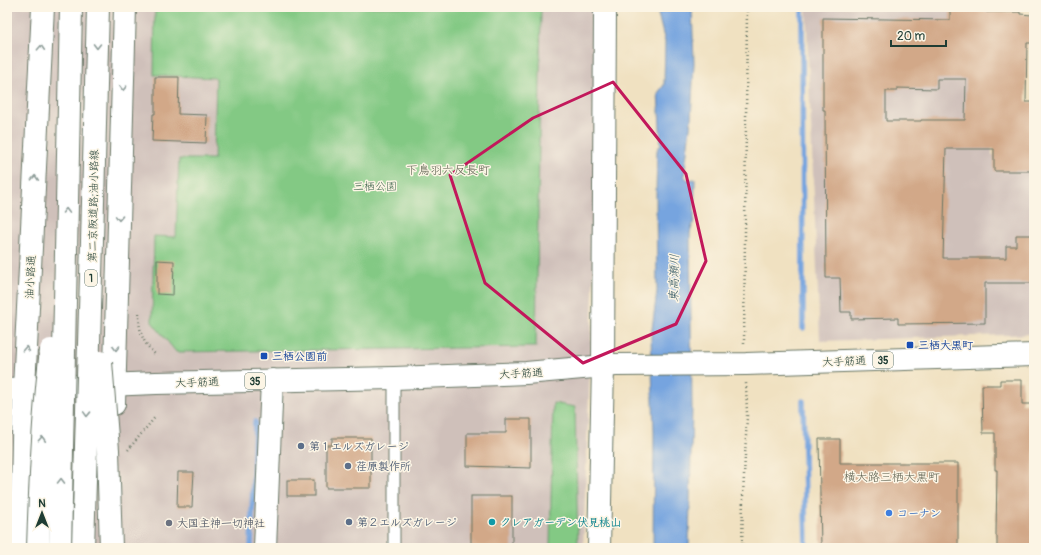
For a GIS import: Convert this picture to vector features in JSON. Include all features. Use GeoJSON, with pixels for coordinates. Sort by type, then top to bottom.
{"type":"FeatureCollection","features":[{"type":"Feature","properties":{"kind":"main road","name":"油小路通"},"geometry":{"type":"LineString","coordinates":[[22,548],[16,389],[43,7]]}},
{"type":"Feature","properties":{"kind":"main road"},"geometry":{"type":"LineString","coordinates":[[60,548],[65,240],[71,7]]}},
{"type":"Feature","properties":{"kind":"main road","name":"第二京阪道路;油小路線"},"geometry":{"type":"LineString","coordinates":[[83,548],[98,7]]}},
{"type":"Feature","properties":{"kind":"main road"},"geometry":{"type":"LineString","coordinates":[[110,548],[125,7]]}},
{"type":"Feature","properties":{"kind":"main road"},"geometry":{"type":"LineString","coordinates":[[599,548],[610,366],[605,7]]}},
{"type":"Feature","properties":{"kind":"main road"},"geometry":{"type":"LineString","coordinates":[[38,548],[45,399],[65,240]]}},
{"type":"Feature","properties":{"kind":"main road"},"geometry":{"type":"LineString","coordinates":[[92,241],[108,450],[110,548]]}},
{"type":"Feature","properties":{"kind":"main road","name":"大手筋通"},"geometry":{"type":"LineString","coordinates":[[16,389],[526,373],[610,366],[1034,356]]}},
{"type":"Feature","properties":{"kind":"main road"},"geometry":{"type":"LineString","coordinates":[[265,548],[272,380]]}},
{"type":"Feature","properties":{"kind":"lane"},"geometry":{"type":"LineString","coordinates":[[394,378],[394,548]]}},
{"type":"Feature","properties":{"kind":"path"},"geometry":{"type":"LineString","coordinates":[[742,548],[747,416],[739,364],[744,342],[747,7]]}},
{"type":"Feature","properties":{"kind":"path"},"geometry":{"type":"LineString","coordinates":[[139,313],[139,328],[143,338],[149,348],[156,355]]}},
{"type":"Feature","properties":{"kind":"highlighted area"},"geometry":{"type":"Polygon","coordinates":[[[613,82],[686,174],[706,261],[676,324],[583,363],[485,283],[450,175],[533,118],[613,82]]]}},
{"type":"Feature","properties":{"kind":"shaded area"},"geometry":{"type":"Polygon","coordinates":[[[7,7],[604,7],[583,548],[7,548],[7,7]]]}},
{"type":"Feature","properties":{"kind":"shaded area"},"geometry":{"type":"Polygon","coordinates":[[[806,7],[991,7],[992,155],[1034,155],[1034,334],[820,341],[806,7]]]}},
{"type":"Feature","properties":{"kind":"green space","name":"三栖公園"},"geometry":{"type":"Polygon","coordinates":[[[155,7],[541,7],[536,347],[176,352],[152,322],[154,236],[176,237],[179,159],[214,159],[216,78],[154,75],[155,7]]]}},
{"type":"Feature","properties":{"kind":"green space"},"geometry":{"type":"Polygon","coordinates":[[[553,403],[575,407],[578,548],[550,548],[553,403]]]}},
{"type":"Feature","properties":{"kind":"water","name":"東高瀬川"},"geometry":{"type":"Polygon","coordinates":[[[658,7],[692,7],[694,63],[691,120],[684,176],[688,180],[695,179],[694,221],[690,233],[692,407],[689,548],[653,548],[654,433],[651,337],[657,291],[657,150],[661,144],[658,93],[664,85],[665,42],[658,14],[658,7]]]}},
{"type":"Feature","properties":{"kind":"building"},"geometry":{"type":"Polygon","coordinates":[[[950,7],[986,7],[986,12],[1020,12],[1020,14],[1032,15],[1032,43],[1027,43],[1026,102],[1034,102],[1034,171],[994,171],[994,149],[946,149],[943,258],[1006,258],[1006,246],[1016,246],[1016,235],[1034,235],[1034,283],[985,283],[985,323],[898,324],[898,318],[851,319],[851,312],[841,312],[840,278],[826,278],[823,18],[950,20],[950,7]],[[937,79],[937,89],[897,88],[897,91],[886,91],[886,121],[965,120],[966,79],[937,79]]]}},
{"type":"Feature","properties":{"kind":"building"},"geometry":{"type":"Polygon","coordinates":[[[155,77],[179,77],[178,114],[207,115],[206,143],[152,141],[153,114],[155,114],[155,77]]]}},
{"type":"Feature","properties":{"kind":"building"},"geometry":{"type":"Polygon","coordinates":[[[157,260],[174,261],[173,295],[157,294],[157,260]]]}},
{"type":"Feature","properties":{"kind":"building"},"geometry":{"type":"Polygon","coordinates":[[[1000,380],[1022,380],[1022,404],[1034,404],[1034,548],[997,548],[997,470],[995,470],[995,433],[983,433],[982,385],[1000,385],[1000,380]]]}},
{"type":"Feature","properties":{"kind":"building"},"geometry":{"type":"Polygon","coordinates":[[[506,419],[531,419],[531,468],[467,466],[467,433],[506,433],[506,419]]]}},
{"type":"Feature","properties":{"kind":"building","name":"荏原製作所"},"geometry":{"type":"Polygon","coordinates":[[[332,438],[371,438],[371,488],[326,488],[326,445],[332,445],[332,438]]]}},
{"type":"Feature","properties":{"kind":"building","name":"コーナン"},"geometry":{"type":"Polygon","coordinates":[[[819,439],[840,439],[840,463],[958,463],[958,548],[821,548],[819,439]]]}},
{"type":"Feature","properties":{"kind":"building"},"geometry":{"type":"Polygon","coordinates":[[[178,472],[194,472],[192,507],[177,507],[178,472]]]}},
{"type":"Feature","properties":{"kind":"building"},"geometry":{"type":"Polygon","coordinates":[[[287,480],[314,480],[314,496],[287,496],[287,480]]]}},
{"type":"Feature","properties":{"kind":"building","name":"クレアガーデン伏見桃山"},"geometry":{"type":"Polygon","coordinates":[[[471,496],[512,496],[512,548],[471,548],[471,496]]]}},
{"type":"Feature","properties":{"kind":"waterway"},"geometry":{"type":"LineString","coordinates":[[802,7],[803,328]]}},
{"type":"Feature","properties":{"kind":"waterway"},"geometry":{"type":"LineString","coordinates":[[803,401],[806,548]]}},
{"type":"Feature","properties":{"kind":"waterway"},"geometry":{"type":"LineString","coordinates":[[251,548],[255,422]]}},
{"type":"Feature","properties":{"kind":"place","name":"三栖大黒町"},"geometry":{"type":"Point","coordinates":[910,345]}},
{"type":"Feature","properties":{"kind":"place","name":"三栖公園前"},"geometry":{"type":"Point","coordinates":[264,356]}},
{"type":"Feature","properties":{"kind":"place","name":"第１エルズガレージ"},"geometry":{"type":"Point","coordinates":[301,446]}},
{"type":"Feature","properties":{"kind":"place","name":"荏原製作所"},"geometry":{"type":"Point","coordinates":[348,466]}},
{"type":"Feature","properties":{"kind":"place","name":"コーナン"},"geometry":{"type":"Point","coordinates":[889,513]}},
{"type":"Feature","properties":{"kind":"place","name":"第２エルズガレージ"},"geometry":{"type":"Point","coordinates":[349,522]}},
{"type":"Feature","properties":{"kind":"place","name":"クレアガーデン伏見桃山"},"geometry":{"type":"Point","coordinates":[492,522]}},
{"type":"Feature","properties":{"kind":"place","name":"大国主神一切神社"},"geometry":{"type":"Point","coordinates":[169,523]}},
{"type":"Feature","properties":{"kind":"district","name":"下鳥羽六反長町"},"geometry":{"type":"Point","coordinates":[448,170]}},
{"type":"Feature","properties":{"kind":"district","name":"横大路三栖大黒町"},"geometry":{"type":"Point","coordinates":[892,477]}}]}
